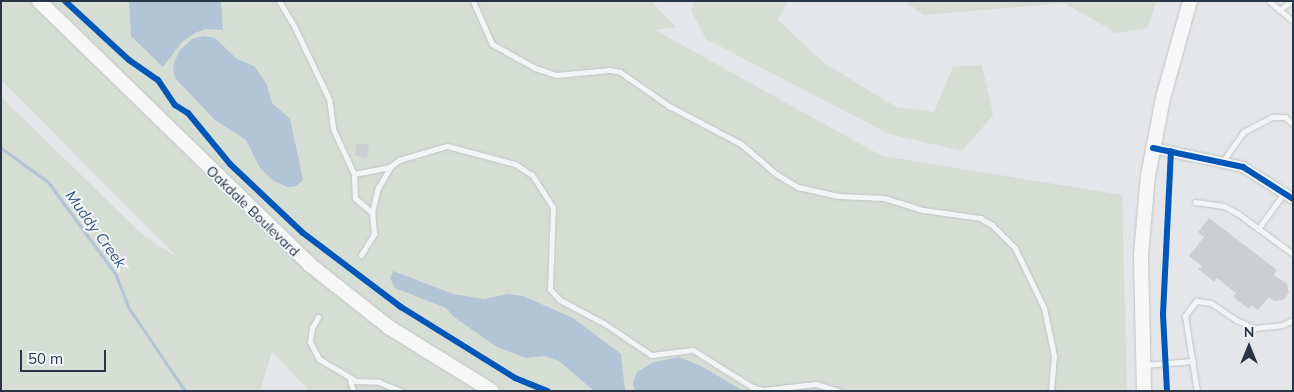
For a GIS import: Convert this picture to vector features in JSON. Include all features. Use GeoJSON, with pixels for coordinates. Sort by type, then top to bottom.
{"type":"FeatureCollection","features":[{"type":"Feature","properties":{"kind":"main road","name":"Oakdale Boulevard"},"geometry":{"type":"LineString","coordinates":[[39,1],[309,264],[390,328],[492,391]]}},
{"type":"Feature","properties":{"kind":"main road"},"geometry":{"type":"LineString","coordinates":[[1144,391],[1141,254],[1153,148],[1190,1]]}},
{"type":"Feature","properties":{"kind":"street"},"geometry":{"type":"LineString","coordinates":[[1153,148],[1223,161],[1262,177],[1293,199]]}},
{"type":"Feature","properties":{"kind":"lane"},"geometry":{"type":"LineString","coordinates":[[279,1],[295,28],[329,99],[333,128],[354,174],[355,198],[372,213]]}},
{"type":"Feature","properties":{"kind":"lane"},"geometry":{"type":"LineString","coordinates":[[473,1],[492,44],[535,68],[556,75],[610,70],[620,72],[668,106],[741,144],[776,174],[798,187],[838,196],[884,198],[923,210],[980,218],[992,225],[1015,248],[1044,308],[1054,356],[1051,391]]}},
{"type":"Feature","properties":{"kind":"lane"},"geometry":{"type":"LineString","coordinates":[[1269,1],[1293,22]]}},
{"type":"Feature","properties":{"kind":"lane"},"geometry":{"type":"LineString","coordinates":[[1279,10],[1292,1]]}},
{"type":"Feature","properties":{"kind":"lane"},"geometry":{"type":"LineString","coordinates":[[1223,161],[1243,132],[1272,117],[1285,117],[1293,124]]}},
{"type":"Feature","properties":{"kind":"lane"},"geometry":{"type":"LineString","coordinates":[[354,174],[390,167],[410,156],[447,146],[525,168],[544,189],[553,207],[550,289],[560,300],[605,324],[651,355],[693,350],[752,387],[773,390],[816,384],[838,391]]}},
{"type":"Feature","properties":{"kind":"lane"},"geometry":{"type":"LineString","coordinates":[[361,255],[374,234],[372,213],[378,188],[390,167]]}},
{"type":"Feature","properties":{"kind":"lane"},"geometry":{"type":"LineString","coordinates":[[1258,228],[1284,192]]}},
{"type":"Feature","properties":{"kind":"lane"},"geometry":{"type":"LineString","coordinates":[[1195,202],[1224,206],[1293,254]]}},
{"type":"Feature","properties":{"kind":"lane"},"geometry":{"type":"LineString","coordinates":[[1197,391],[1185,316],[1196,301],[1211,303],[1236,320],[1255,328],[1282,325],[1293,320]]}},
{"type":"Feature","properties":{"kind":"lane"},"geometry":{"type":"LineString","coordinates":[[318,317],[310,335],[312,350],[319,359],[350,378],[390,384],[400,391]]}},
{"type":"Feature","properties":{"kind":"lane"},"geometry":{"type":"LineString","coordinates":[[1143,365],[1193,361]]}},
{"type":"Feature","properties":{"kind":"lane"},"geometry":{"type":"LineString","coordinates":[[350,378],[352,391]]}},
{"type":"Feature","properties":{"kind":"shaded area"},"geometry":{"type":"Polygon","coordinates":[[[1,1],[651,1],[676,27],[655,30],[882,156],[1122,195],[1127,391],[310,391],[272,352],[260,391],[6,391],[1,389],[1,97],[145,237],[177,257],[1,80],[1,1]]]}},
{"type":"Feature","properties":{"kind":"shaded area"},"geometry":{"type":"Polygon","coordinates":[[[694,1],[788,1],[778,20],[824,63],[896,107],[934,112],[953,67],[982,65],[993,115],[962,151],[889,134],[706,39],[691,11],[694,1]]]}},
{"type":"Feature","properties":{"kind":"shaded area"},"geometry":{"type":"Polygon","coordinates":[[[905,1],[1157,1],[1147,28],[1116,33],[1064,3],[924,15],[905,1]]]}},
{"type":"Feature","properties":{"kind":"water"},"geometry":{"type":"Polygon","coordinates":[[[129,1],[221,1],[223,30],[205,29],[195,33],[182,42],[163,67],[131,36],[129,1]]]}},
{"type":"Feature","properties":{"kind":"water"},"geometry":{"type":"Polygon","coordinates":[[[203,36],[215,38],[237,59],[254,66],[266,83],[272,103],[290,119],[303,180],[296,186],[287,187],[274,181],[260,168],[246,140],[215,120],[175,78],[173,66],[179,51],[192,39],[203,36]]]}},
{"type":"Feature","properties":{"kind":"water"},"geometry":{"type":"Polygon","coordinates":[[[393,271],[453,294],[484,299],[508,294],[523,296],[573,318],[621,354],[625,391],[594,391],[559,361],[545,356],[526,358],[497,347],[454,317],[446,308],[395,288],[390,278],[393,271]]]}},
{"type":"Feature","properties":{"kind":"water"},"geometry":{"type":"Polygon","coordinates":[[[679,357],[703,367],[743,391],[635,391],[633,384],[637,372],[654,362],[679,357]]]}},
{"type":"Feature","properties":{"kind":"building"},"geometry":{"type":"Polygon","coordinates":[[[357,143],[369,145],[367,158],[355,155],[357,143]]]}},
{"type":"Feature","properties":{"kind":"building"},"geometry":{"type":"Polygon","coordinates":[[[1209,218],[1277,270],[1274,275],[1287,284],[1289,293],[1283,300],[1274,301],[1269,297],[1258,310],[1251,305],[1249,309],[1233,297],[1236,293],[1217,278],[1214,282],[1198,269],[1202,266],[1189,256],[1204,237],[1198,232],[1209,218]]]}},
{"type":"Feature","properties":{"kind":"waterway","name":"Muddy Creek"},"geometry":{"type":"LineString","coordinates":[[1,148],[48,182],[116,275],[128,307],[185,391]]}},
{"type":"Feature","properties":{"kind":"cycle path"},"geometry":{"type":"LineString","coordinates":[[65,1],[129,60],[158,80],[175,105],[188,113],[230,164],[303,233],[401,307],[515,378],[547,391]]}},
{"type":"Feature","properties":{"kind":"cycle path"},"geometry":{"type":"LineString","coordinates":[[1153,148],[1243,167],[1293,199]]}},
{"type":"Feature","properties":{"kind":"cycle path"},"geometry":{"type":"LineString","coordinates":[[1167,391],[1163,314],[1171,151]]}}]}
